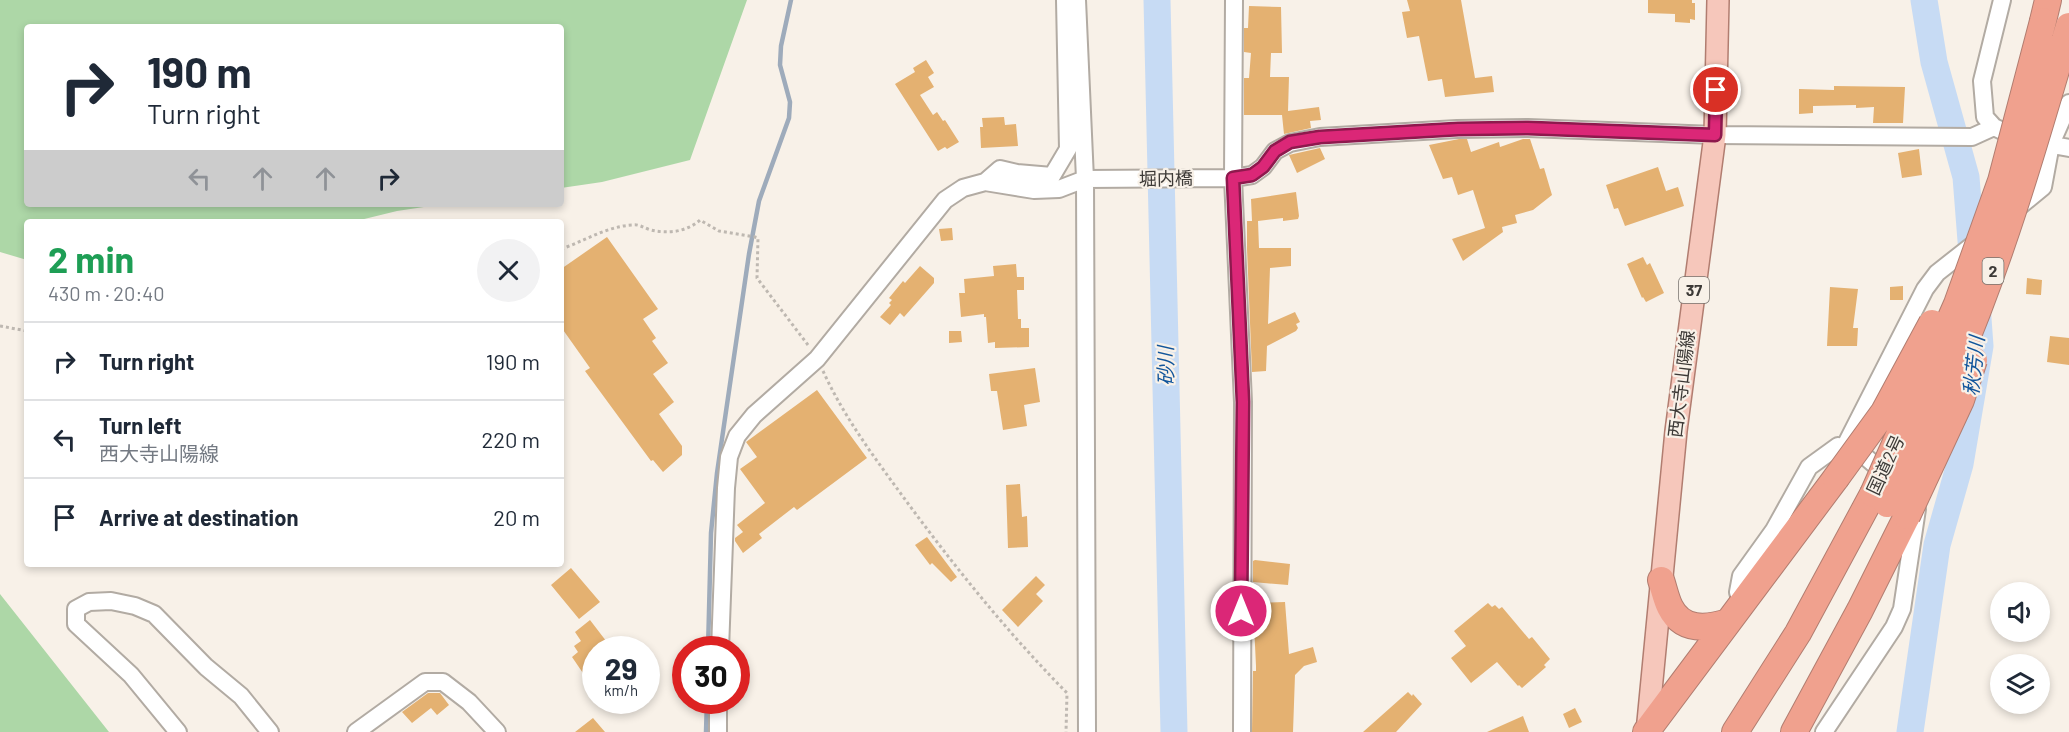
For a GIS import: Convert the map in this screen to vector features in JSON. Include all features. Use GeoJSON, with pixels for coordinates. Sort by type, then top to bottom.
{"type":"FeatureCollection","features":[{"type":"Feature","properties":{"kind":"highway","name":"国道2号"},"geometry":{"type":"LineString","coordinates":[[1734,732],[1798,633],[1960,400],[1990,312],[2010,242],[2010,188],[2045,10]]}},
{"type":"Feature","properties":{"kind":"highway","name":"国道2号"},"geometry":{"type":"LineString","coordinates":[[1746,732],[1809,638],[1889,505],[1957,304],[2010,188],[2069,26]]}},
{"type":"Feature","properties":{"kind":"highway","name":"国道2号"},"geometry":{"type":"LineString","coordinates":[[1646,732],[1884,412],[1925,337],[1967,243],[2010,188]]}},
{"type":"Feature","properties":{"kind":"highway","name":"2"},"geometry":{"type":"LineString","coordinates":[[1794,732],[1860,610],[1889,505]]}},
{"type":"Feature","properties":{"kind":"highway"},"geometry":{"type":"LineString","coordinates":[[1661,580],[1670,609],[1684,623],[1709,628],[1734,613]]}},
{"type":"Feature","properties":{"kind":"main road","name":"西大寺山陽線"},"geometry":{"type":"LineString","coordinates":[[1646,732],[1676,430],[1715,135],[1718,0]]}},
{"type":"Feature","properties":{"kind":"street"},"geometry":{"type":"LineString","coordinates":[[721,636],[729,458],[737,435],[754,415],[818,359],[945,200],[963,188],[985,182],[1000,169],[1052,176],[1068,149],[1065,0]]}},
{"type":"Feature","properties":{"kind":"street"},"geometry":{"type":"LineString","coordinates":[[1077,0],[1091,179],[1087,732]]}},
{"type":"Feature","properties":{"kind":"street"},"geometry":{"type":"LineString","coordinates":[[1234,0],[1233,178],[1243,402],[1242,732]]}},
{"type":"Feature","properties":{"kind":"street"},"geometry":{"type":"LineString","coordinates":[[2002,0],[1982,81],[1985,117],[1994,127],[2019,139],[2069,148]]}},
{"type":"Feature","properties":{"kind":"street"},"geometry":{"type":"LineString","coordinates":[[1844,448],[1924,288],[1937,273],[2043,187],[2051,144],[2069,103]]}},
{"type":"Feature","properties":{"kind":"street","name":"堀内橋"},"geometry":{"type":"LineString","coordinates":[[985,182],[1034,190],[1051,190],[1091,179],[1233,178],[1252,175],[1263,167],[1275,151],[1290,142],[1320,137],[1458,129],[1528,128],[1715,135],[1972,138],[1994,127]]}},
{"type":"Feature","properties":{"kind":"street"},"geometry":{"type":"LineString","coordinates":[[1990,231],[2011,176],[2019,139]]}},
{"type":"Feature","properties":{"kind":"street"},"geometry":{"type":"LineString","coordinates":[[1734,613],[1740,576],[1774,530],[1809,466],[1838,446],[1861,453],[1915,501],[1918,510],[1902,609],[1894,627],[1824,732]]}},
{"type":"Feature","properties":{"kind":"street"},"geometry":{"type":"LineString","coordinates":[[178,732],[131,675],[76,624],[76,609],[89,602],[111,601],[135,606],[154,614],[206,667],[241,696],[270,732]]}},
{"type":"Feature","properties":{"kind":"street"},"geometry":{"type":"LineString","coordinates":[[356,732],[426,682],[443,682],[469,702],[497,732]]}},
{"type":"Feature","properties":{"kind":"street"},"geometry":{"type":"LineString","coordinates":[[717,732],[718,714]]}},
{"type":"Feature","properties":{"kind":"path"},"geometry":{"type":"LineString","coordinates":[[564,248],[600,232],[636,224],[654,231],[670,232],[684,230],[700,220],[720,231],[758,238],[757,278],[818,359],[832,391],[863,442],[920,519],[965,579],[1026,652],[1067,693],[1066,732]]}},
{"type":"Feature","properties":{"kind":"path"},"geometry":{"type":"LineString","coordinates":[[0,326],[24,330]]}},
{"type":"Feature","properties":{"kind":"green space"},"geometry":{"type":"Polygon","coordinates":[[[0,0],[747,0],[690,160],[602,182],[564,188],[564,24],[24,24],[24,207],[424,207],[364,219],[24,219],[24,259],[0,252],[0,0]]]}},
{"type":"Feature","properties":{"kind":"green space"},"geometry":{"type":"Polygon","coordinates":[[[0,594],[109,732],[0,732],[0,594]]]}},
{"type":"Feature","properties":{"kind":"building"},"geometry":{"type":"Polygon","coordinates":[[[1407,0],[1461,0],[1475,78],[1492,76],[1494,92],[1445,97],[1442,79],[1428,81],[1419,36],[1407,38],[1402,12],[1410,11],[1407,0]]]}},
{"type":"Feature","properties":{"kind":"building"},"geometry":{"type":"Polygon","coordinates":[[[1648,0],[1692,0],[1692,3],[1695,3],[1695,20],[1690,19],[1690,23],[1675,22],[1675,14],[1648,13],[1648,0]]]}},
{"type":"Feature","properties":{"kind":"building"},"geometry":{"type":"Polygon","coordinates":[[[1249,6],[1281,7],[1282,53],[1271,53],[1270,77],[1289,77],[1288,111],[1319,107],[1321,120],[1310,121],[1311,128],[1284,134],[1282,115],[1244,115],[1244,78],[1249,78],[1251,53],[1244,52],[1244,28],[1248,28],[1249,6]]]}},
{"type":"Feature","properties":{"kind":"building"},"geometry":{"type":"Polygon","coordinates":[[[926,60],[934,73],[928,77],[934,87],[920,95],[933,115],[937,112],[943,121],[945,120],[959,142],[938,151],[895,84],[915,72],[913,68],[926,60]]]}},
{"type":"Feature","properties":{"kind":"building"},"geometry":{"type":"Polygon","coordinates":[[[1834,86],[1905,87],[1903,123],[1873,123],[1874,107],[1856,108],[1856,105],[1813,106],[1813,113],[1799,114],[1799,89],[1834,90],[1834,86]]]}},
{"type":"Feature","properties":{"kind":"building"},"geometry":{"type":"Polygon","coordinates":[[[1004,117],[1005,125],[1016,124],[1018,146],[981,148],[982,118],[1004,117]]]}},
{"type":"Feature","properties":{"kind":"building"},"geometry":{"type":"Polygon","coordinates":[[[1467,139],[1471,152],[1499,142],[1500,147],[1523,139],[1530,139],[1540,169],[1544,168],[1552,195],[1533,210],[1515,215],[1517,223],[1502,227],[1503,232],[1463,261],[1452,239],[1485,228],[1473,190],[1458,195],[1452,177],[1443,179],[1429,145],[1467,139]]]}},
{"type":"Feature","properties":{"kind":"building"},"geometry":{"type":"Polygon","coordinates":[[[1320,148],[1325,159],[1297,173],[1289,155],[1320,148]]]}},
{"type":"Feature","properties":{"kind":"building"},"geometry":{"type":"Polygon","coordinates":[[[1919,149],[1922,175],[1902,178],[1898,153],[1919,149]]]}},
{"type":"Feature","properties":{"kind":"building"},"geometry":{"type":"Polygon","coordinates":[[[1658,167],[1666,191],[1678,187],[1684,206],[1625,226],[1618,208],[1614,209],[1606,185],[1658,167]]]}},
{"type":"Feature","properties":{"kind":"building"},"geometry":{"type":"Polygon","coordinates":[[[1296,192],[1298,219],[1258,221],[1259,248],[1291,248],[1291,266],[1270,268],[1268,324],[1295,312],[1300,322],[1296,324],[1298,328],[1296,331],[1267,346],[1266,371],[1252,372],[1247,249],[1247,221],[1252,221],[1251,199],[1296,192]]]}},
{"type":"Feature","properties":{"kind":"building"},"geometry":{"type":"Polygon","coordinates":[[[952,228],[953,240],[941,241],[939,229],[952,228]]]}},
{"type":"Feature","properties":{"kind":"building"},"geometry":{"type":"Polygon","coordinates":[[[607,237],[658,309],[643,319],[656,338],[652,341],[668,363],[653,374],[674,402],[659,414],[682,446],[682,455],[663,472],[653,460],[651,461],[585,371],[590,368],[564,331],[564,267],[607,237]]]}},
{"type":"Feature","properties":{"kind":"building"},"geometry":{"type":"Polygon","coordinates":[[[1643,257],[1647,265],[1650,263],[1664,293],[1646,302],[1627,264],[1643,257]]]}},
{"type":"Feature","properties":{"kind":"building"},"geometry":{"type":"Polygon","coordinates":[[[1016,264],[1017,277],[1024,277],[1024,290],[1017,290],[1018,319],[1021,319],[1021,328],[1029,328],[1029,347],[995,348],[995,342],[988,343],[984,314],[961,317],[959,293],[965,293],[964,279],[994,276],[993,266],[1016,264]]]}},
{"type":"Feature","properties":{"kind":"building"},"geometry":{"type":"Polygon","coordinates":[[[920,266],[934,278],[934,283],[904,317],[900,313],[890,325],[880,317],[891,305],[889,303],[892,300],[889,298],[920,266]]]}},
{"type":"Feature","properties":{"kind":"building"},"geometry":{"type":"Polygon","coordinates":[[[2027,278],[2042,280],[2041,295],[2026,294],[2027,278]]]}},
{"type":"Feature","properties":{"kind":"building"},"geometry":{"type":"Polygon","coordinates":[[[1903,286],[1903,300],[1890,300],[1890,287],[1903,286]]]}},
{"type":"Feature","properties":{"kind":"building"},"geometry":{"type":"Polygon","coordinates":[[[1830,287],[1858,289],[1853,328],[1858,328],[1857,346],[1827,346],[1830,287]]]}},
{"type":"Feature","properties":{"kind":"building"},"geometry":{"type":"Polygon","coordinates":[[[949,331],[961,331],[962,342],[949,343],[949,331]]]}},
{"type":"Feature","properties":{"kind":"building"},"geometry":{"type":"Polygon","coordinates":[[[2050,336],[2069,338],[2069,365],[2047,362],[2050,336]]]}},
{"type":"Feature","properties":{"kind":"building"},"geometry":{"type":"Polygon","coordinates":[[[1035,368],[1040,402],[1024,405],[1027,426],[1003,430],[997,391],[991,391],[989,374],[1035,368]]]}},
{"type":"Feature","properties":{"kind":"building"},"geometry":{"type":"Polygon","coordinates":[[[817,390],[867,458],[797,510],[794,507],[759,534],[762,538],[743,553],[735,541],[735,538],[743,532],[737,525],[765,503],[740,469],[757,457],[746,442],[817,390]]]}},
{"type":"Feature","properties":{"kind":"building"},"geometry":{"type":"Polygon","coordinates":[[[1020,484],[1022,517],[1027,516],[1028,547],[1008,548],[1006,485],[1020,484]]]}},
{"type":"Feature","properties":{"kind":"building"},"geometry":{"type":"Polygon","coordinates":[[[927,537],[957,577],[951,582],[932,563],[930,565],[915,545],[927,537]]]}},
{"type":"Feature","properties":{"kind":"building"},"geometry":{"type":"Polygon","coordinates":[[[1253,561],[1290,564],[1288,585],[1253,582],[1253,561]]]}},
{"type":"Feature","properties":{"kind":"building"},"geometry":{"type":"Polygon","coordinates":[[[571,568],[600,602],[579,619],[551,585],[571,568]]]}},
{"type":"Feature","properties":{"kind":"building"},"geometry":{"type":"Polygon","coordinates":[[[1036,576],[1045,585],[1036,594],[1043,601],[1018,627],[1002,610],[1036,576]]]}},
{"type":"Feature","properties":{"kind":"building"},"geometry":{"type":"Polygon","coordinates":[[[1285,602],[1289,654],[1313,647],[1317,662],[1304,666],[1295,675],[1293,732],[1252,732],[1253,671],[1256,671],[1253,603],[1285,602]]]}},
{"type":"Feature","properties":{"kind":"building"},"geometry":{"type":"Polygon","coordinates":[[[1488,603],[1499,609],[1502,607],[1529,639],[1532,637],[1550,659],[1544,665],[1546,667],[1522,688],[1497,662],[1471,683],[1451,658],[1466,646],[1454,631],[1488,603]]]}},
{"type":"Feature","properties":{"kind":"building"},"geometry":{"type":"Polygon","coordinates":[[[590,620],[602,636],[582,636],[582,672],[572,657],[578,652],[574,646],[581,641],[575,632],[590,620]]]}},
{"type":"Feature","properties":{"kind":"building"},"geometry":{"type":"Polygon","coordinates":[[[1408,692],[1422,704],[1396,732],[1363,732],[1408,692]]]}},
{"type":"Feature","properties":{"kind":"building"},"geometry":{"type":"Polygon","coordinates":[[[428,693],[440,693],[449,705],[437,715],[431,708],[412,723],[402,712],[428,693]]]}},
{"type":"Feature","properties":{"kind":"building"},"geometry":{"type":"Polygon","coordinates":[[[1575,708],[1582,722],[1569,728],[1563,714],[1575,708]]]}},
{"type":"Feature","properties":{"kind":"building"},"geometry":{"type":"Polygon","coordinates":[[[1523,716],[1529,732],[1487,732],[1523,716]]]}},
{"type":"Feature","properties":{"kind":"building"},"geometry":{"type":"Polygon","coordinates":[[[593,718],[605,732],[575,732],[593,718]]]}},
{"type":"Feature","properties":{"kind":"waterway"},"geometry":{"type":"LineString","coordinates":[[708,636],[711,533],[717,473],[749,254],[759,201],[789,118],[790,102],[780,65],[781,46],[791,0]]}},
{"type":"Feature","properties":{"kind":"waterway","name":"砂川"},"geometry":{"type":"LineString","coordinates":[[1157,0],[1174,732]]}},
{"type":"Feature","properties":{"kind":"waterway","name":"秋芳川"},"geometry":{"type":"LineString","coordinates":[[1924,0],[1934,62],[1966,177],[1973,266]]}},
{"type":"Feature","properties":{"kind":"waterway","name":"秋芳川"},"geometry":{"type":"LineString","coordinates":[[1910,732],[1937,545],[1960,464],[1980,346],[1977,305]]}},
{"type":"Feature","properties":{"kind":"waterway"},"geometry":{"type":"LineString","coordinates":[[706,732],[707,714]]}},
{"type":"Feature","properties":{"kind":"route"},"geometry":{"type":"LineString","coordinates":[[1241,611],[1243,402],[1233,178],[1252,175],[1263,167],[1275,151],[1290,142],[1320,137],[1458,129],[1528,128],[1715,135],[1716,90]]}}]}
